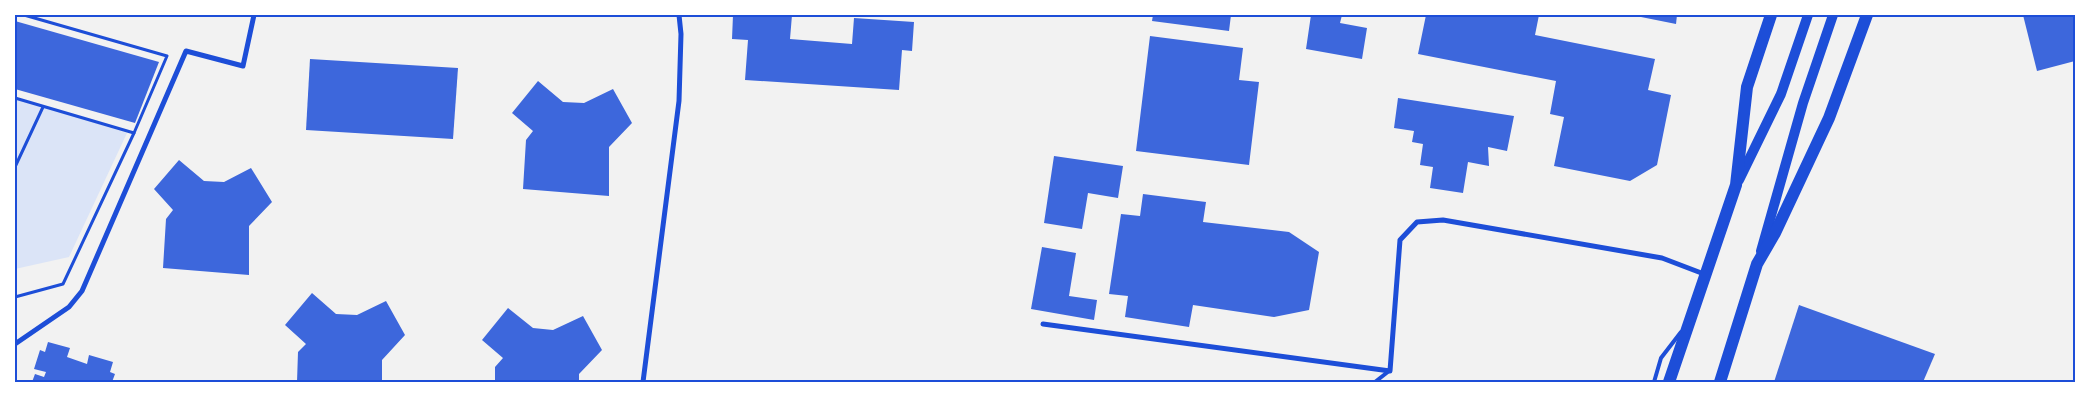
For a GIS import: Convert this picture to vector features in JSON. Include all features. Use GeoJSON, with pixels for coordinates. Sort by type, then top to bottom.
{"type":"FeatureCollection","features":[{"type":"Feature","properties":{"kind":"main road"},"geometry":{"type":"LineString","coordinates":[[1736,185],[1746,87],[1771,15]]}},
{"type":"Feature","properties":{"kind":"main road"},"geometry":{"type":"LineString","coordinates":[[1669,382],[1707,275],[1736,185],[1781,94],[1808,15]]}},
{"type":"Feature","properties":{"kind":"main road"},"geometry":{"type":"LineString","coordinates":[[1720,382],[1757,264],[1803,103],[1833,15]]}},
{"type":"Feature","properties":{"kind":"main road"},"geometry":{"type":"LineString","coordinates":[[1757,264],[1775,233],[1829,118],[1867,15]]}},
{"type":"Feature","properties":{"kind":"street"},"geometry":{"type":"LineString","coordinates":[[15,344],[68,307],[82,291],[186,51],[243,66],[254,15]]}},
{"type":"Feature","properties":{"kind":"street"},"geometry":{"type":"LineString","coordinates":[[643,382],[679,101],[681,34],[679,15]]}},
{"type":"Feature","properties":{"kind":"street"},"geometry":{"type":"LineString","coordinates":[[1043,324],[1390,371],[1400,240],[1417,222],[1443,220],[1662,258],[1707,275]]}},
{"type":"Feature","properties":{"kind":"lane"},"geometry":{"type":"LineString","coordinates":[[1654,382],[1661,358],[1690,320]]}},
{"type":"Feature","properties":{"kind":"lane"},"geometry":{"type":"LineString","coordinates":[[1375,382],[1390,371]]}},
{"type":"Feature","properties":{"kind":"path"},"geometry":{"type":"LineString","coordinates":[[15,297],[64,284],[134,134],[167,56],[24,15]]}},
{"type":"Feature","properties":{"kind":"path"},"geometry":{"type":"LineString","coordinates":[[15,98],[134,134]]}},
{"type":"Feature","properties":{"kind":"path"},"geometry":{"type":"LineString","coordinates":[[15,167],[43,107]]}},
{"type":"Feature","properties":{"kind":"shaded area"},"geometry":{"type":"Polygon","coordinates":[[[15,97],[127,133],[69,257],[15,269],[15,97]]]}},
{"type":"Feature","properties":{"kind":"building"},"geometry":{"type":"Polygon","coordinates":[[[733,15],[792,15],[790,39],[852,44],[854,18],[914,22],[912,51],[902,50],[899,90],[745,80],[748,40],[732,39],[733,15]]]}},
{"type":"Feature","properties":{"kind":"building"},"geometry":{"type":"Polygon","coordinates":[[[1153,15],[1231,15],[1229,31],[1152,21],[1153,15]]]}},
{"type":"Feature","properties":{"kind":"building"},"geometry":{"type":"Polygon","coordinates":[[[1311,15],[1342,15],[1340,23],[1367,28],[1362,59],[1306,49],[1311,15]]]}},
{"type":"Feature","properties":{"kind":"building"},"geometry":{"type":"Polygon","coordinates":[[[1426,15],[1539,15],[1535,35],[1655,59],[1648,90],[1671,95],[1657,165],[1630,181],[1554,166],[1564,117],[1550,114],[1556,81],[1418,54],[1426,15]]]}},
{"type":"Feature","properties":{"kind":"building"},"geometry":{"type":"Polygon","coordinates":[[[1631,15],[1677,15],[1676,24],[1631,15]]]}},
{"type":"Feature","properties":{"kind":"building"},"geometry":{"type":"Polygon","coordinates":[[[2023,15],[2075,15],[2075,61],[2037,71],[2023,15]]]}},
{"type":"Feature","properties":{"kind":"building"},"geometry":{"type":"Polygon","coordinates":[[[15,21],[159,62],[135,123],[15,89],[15,21]]]}},
{"type":"Feature","properties":{"kind":"building"},"geometry":{"type":"Polygon","coordinates":[[[1150,36],[1243,48],[1239,80],[1259,82],[1249,165],[1136,151],[1150,36]]]}},
{"type":"Feature","properties":{"kind":"building"},"geometry":{"type":"Polygon","coordinates":[[[310,59],[458,68],[453,139],[306,130],[310,59]]]}},
{"type":"Feature","properties":{"kind":"building"},"geometry":{"type":"Polygon","coordinates":[[[538,81],[563,102],[584,103],[613,89],[632,123],[609,147],[609,196],[523,189],[526,140],[533,131],[512,113],[538,81]]]}},
{"type":"Feature","properties":{"kind":"building"},"geometry":{"type":"Polygon","coordinates":[[[1398,98],[1514,116],[1507,151],[1488,147],[1489,166],[1468,162],[1463,193],[1430,188],[1433,167],[1420,165],[1423,144],[1412,142],[1414,131],[1394,128],[1398,98]]]}},
{"type":"Feature","properties":{"kind":"building"},"geometry":{"type":"Polygon","coordinates":[[[1054,156],[1123,166],[1118,198],[1088,193],[1082,229],[1044,223],[1054,156]]]}},
{"type":"Feature","properties":{"kind":"building"},"geometry":{"type":"Polygon","coordinates":[[[179,160],[204,181],[224,182],[251,168],[272,202],[249,226],[249,275],[163,268],[166,219],[173,210],[154,189],[179,160]]]}},
{"type":"Feature","properties":{"kind":"building"},"geometry":{"type":"Polygon","coordinates":[[[1143,194],[1206,202],[1203,222],[1289,232],[1319,252],[1309,310],[1274,317],[1193,305],[1189,327],[1125,317],[1128,296],[1109,294],[1121,214],[1140,216],[1143,194]]]}},
{"type":"Feature","properties":{"kind":"building"},"geometry":{"type":"Polygon","coordinates":[[[1042,247],[1076,253],[1069,296],[1097,300],[1094,320],[1031,309],[1042,247]]]}},
{"type":"Feature","properties":{"kind":"building"},"geometry":{"type":"Polygon","coordinates":[[[312,293],[336,314],[357,315],[386,301],[405,335],[382,360],[382,382],[297,382],[298,352],[306,344],[285,325],[312,293]]]}},
{"type":"Feature","properties":{"kind":"building"},"geometry":{"type":"Polygon","coordinates":[[[1799,305],[1935,354],[1923,382],[1774,382],[1799,305]]]}},
{"type":"Feature","properties":{"kind":"building"},"geometry":{"type":"Polygon","coordinates":[[[508,308],[533,328],[553,330],[583,316],[602,350],[579,374],[579,382],[495,382],[495,367],[503,358],[482,340],[508,308]]]}},
{"type":"Feature","properties":{"kind":"building"},"geometry":{"type":"Polygon","coordinates":[[[48,342],[70,348],[67,357],[87,364],[89,355],[113,362],[110,372],[115,374],[112,382],[32,382],[35,374],[44,377],[46,372],[34,369],[40,350],[45,352],[48,342]]]}}]}
